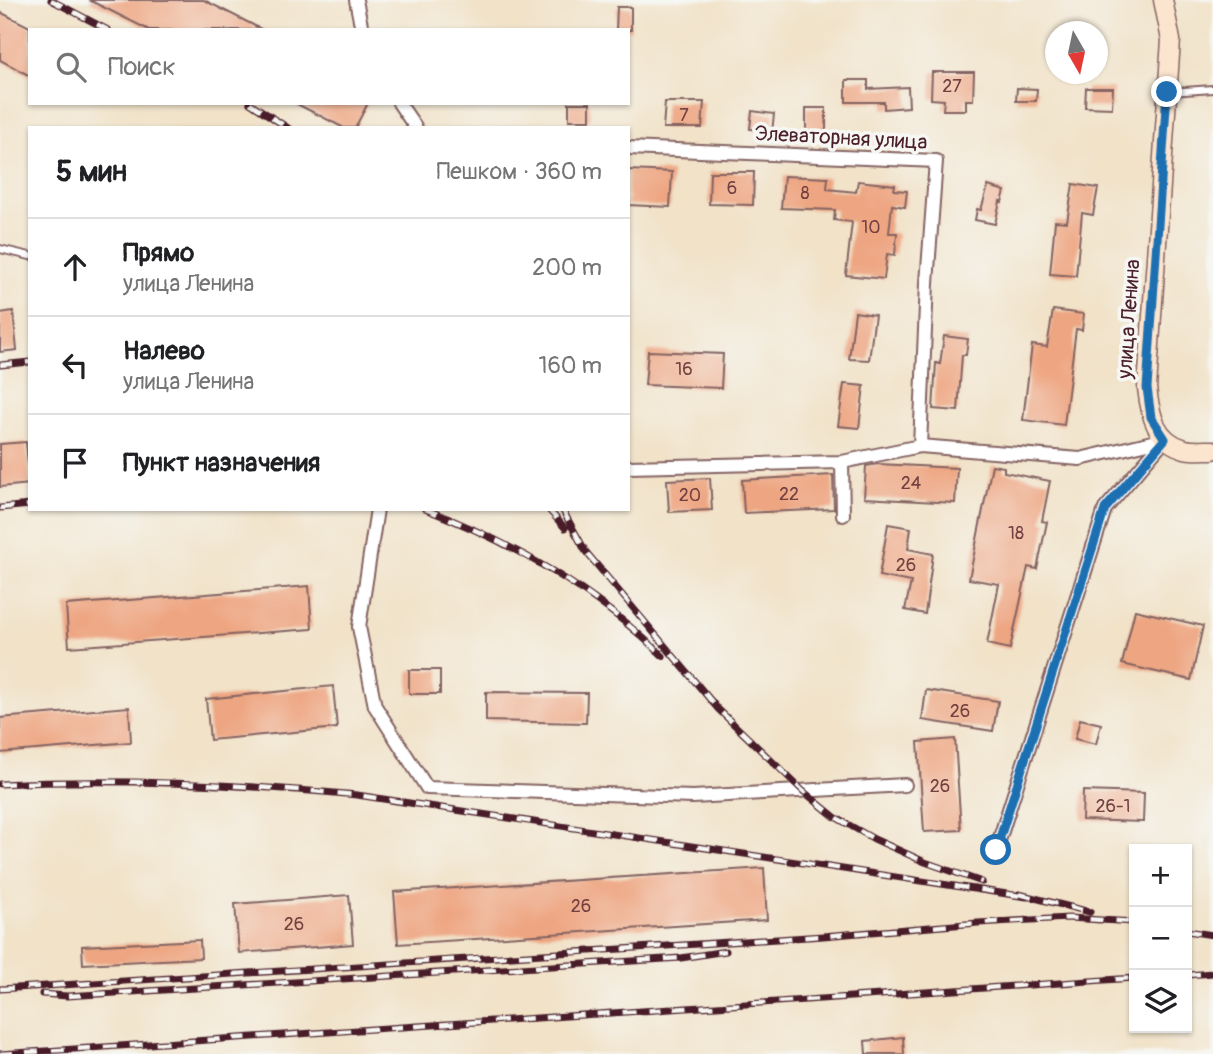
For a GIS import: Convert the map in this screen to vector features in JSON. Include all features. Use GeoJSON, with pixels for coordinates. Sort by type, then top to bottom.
{"type":"FeatureCollection","features":[{"type":"Feature","properties":{"kind":"main road","name":"улица Ленина"},"geometry":{"type":"LineString","coordinates":[[1163,0],[1171,40],[1147,388],[1151,417],[1165,439]]}},
{"type":"Feature","properties":{"kind":"main road"},"geometry":{"type":"LineString","coordinates":[[1165,439],[1185,449],[1213,450]]}},
{"type":"Feature","properties":{"kind":"street"},"geometry":{"type":"LineString","coordinates":[[356,0],[362,28]]}},
{"type":"Feature","properties":{"kind":"street"},"geometry":{"type":"LineString","coordinates":[[400,105],[415,126]]}},
{"type":"Feature","properties":{"kind":"street","name":"Элеваторная улица"},"geometry":{"type":"LineString","coordinates":[[630,148],[936,160],[920,446]]}},
{"type":"Feature","properties":{"kind":"street"},"geometry":{"type":"LineString","coordinates":[[630,467],[842,463],[920,446],[1080,459],[1165,439]]}},
{"type":"Feature","properties":{"kind":"street"},"geometry":{"type":"LineString","coordinates":[[996,850],[1105,509],[1165,439]]}},
{"type":"Feature","properties":{"kind":"street"},"geometry":{"type":"LineString","coordinates":[[842,463],[843,515]]}},
{"type":"Feature","properties":{"kind":"street"},"geometry":{"type":"LineString","coordinates":[[377,511],[359,627],[375,706],[427,788],[693,797],[905,785]]}},
{"type":"Feature","properties":{"kind":"lane"},"geometry":{"type":"LineString","coordinates":[[1167,92],[1213,89]]}},
{"type":"Feature","properties":{"kind":"lane"},"geometry":{"type":"LineString","coordinates":[[0,249],[28,256]]}},
{"type":"Feature","properties":{"kind":"building"},"geometry":{"type":"Polygon","coordinates":[[[89,0],[204,0],[259,28],[145,28],[89,0]]]}},
{"type":"Feature","properties":{"kind":"building"},"geometry":{"type":"Polygon","coordinates":[[[617,7],[631,7],[631,30],[616,28],[617,7]]]}},
{"type":"Feature","properties":{"kind":"building"},"geometry":{"type":"Polygon","coordinates":[[[0,12],[30,27],[28,75],[0,60],[0,12]]]}},
{"type":"Feature","properties":{"kind":"building"},"geometry":{"type":"Polygon","coordinates":[[[932,72],[974,72],[973,100],[966,100],[966,110],[943,110],[944,100],[931,99],[932,72]]]}},
{"type":"Feature","properties":{"kind":"building"},"geometry":{"type":"Polygon","coordinates":[[[846,80],[868,80],[868,89],[908,87],[909,107],[884,109],[884,102],[846,102],[846,80]]]}},
{"type":"Feature","properties":{"kind":"building"},"geometry":{"type":"Polygon","coordinates":[[[1017,88],[1037,89],[1036,101],[1016,101],[1017,88]]]}},
{"type":"Feature","properties":{"kind":"building"},"geometry":{"type":"Polygon","coordinates":[[[1086,88],[1113,88],[1112,108],[1085,107],[1086,88]]]}},
{"type":"Feature","properties":{"kind":"building"},"geometry":{"type":"Polygon","coordinates":[[[665,102],[704,102],[702,128],[663,128],[665,102]]]}},
{"type":"Feature","properties":{"kind":"building"},"geometry":{"type":"Polygon","coordinates":[[[299,105],[367,105],[356,126],[340,126],[299,105]]]}},
{"type":"Feature","properties":{"kind":"building"},"geometry":{"type":"Polygon","coordinates":[[[569,105],[590,105],[590,120],[569,120],[569,105]]]}},
{"type":"Feature","properties":{"kind":"building"},"geometry":{"type":"Polygon","coordinates":[[[806,108],[826,108],[826,135],[806,134],[806,108]]]}},
{"type":"Feature","properties":{"kind":"building"},"geometry":{"type":"Polygon","coordinates":[[[752,111],[774,114],[772,132],[750,129],[752,111]]]}},
{"type":"Feature","properties":{"kind":"building"},"geometry":{"type":"Polygon","coordinates":[[[630,170],[672,172],[670,207],[630,205],[630,170]]]}},
{"type":"Feature","properties":{"kind":"building"},"geometry":{"type":"Polygon","coordinates":[[[710,172],[754,172],[753,205],[709,204],[710,172]]]}},
{"type":"Feature","properties":{"kind":"building"},"geometry":{"type":"Polygon","coordinates":[[[784,176],[828,178],[827,189],[856,192],[858,181],[895,185],[894,190],[907,191],[905,207],[892,205],[889,233],[897,233],[895,255],[887,254],[884,279],[846,275],[852,222],[834,220],[835,210],[781,208],[784,176]]]}},
{"type":"Feature","properties":{"kind":"building"},"geometry":{"type":"Polygon","coordinates":[[[1073,184],[1098,188],[1093,215],[1082,213],[1076,276],[1050,274],[1055,221],[1067,222],[1073,184]]]}},
{"type":"Feature","properties":{"kind":"building"},"geometry":{"type":"Polygon","coordinates":[[[988,186],[1005,191],[995,224],[975,220],[988,186]]]}},
{"type":"Feature","properties":{"kind":"building"},"geometry":{"type":"Polygon","coordinates":[[[1053,310],[1084,314],[1082,330],[1076,329],[1064,425],[1023,420],[1032,345],[1047,347],[1053,310]]]}},
{"type":"Feature","properties":{"kind":"building"},"geometry":{"type":"Polygon","coordinates":[[[13,311],[17,350],[0,352],[0,313],[13,311]]]}},
{"type":"Feature","properties":{"kind":"building"},"geometry":{"type":"Polygon","coordinates":[[[855,312],[875,315],[869,360],[849,359],[855,312]]]}},
{"type":"Feature","properties":{"kind":"building"},"geometry":{"type":"Polygon","coordinates":[[[944,336],[968,339],[966,355],[962,355],[958,411],[933,409],[936,363],[940,364],[944,336]]]}},
{"type":"Feature","properties":{"kind":"building"},"geometry":{"type":"Polygon","coordinates":[[[648,351],[723,354],[721,388],[645,385],[648,351]]]}},
{"type":"Feature","properties":{"kind":"building"},"geometry":{"type":"Polygon","coordinates":[[[844,384],[864,386],[859,428],[838,426],[844,384]]]}},
{"type":"Feature","properties":{"kind":"building"},"geometry":{"type":"Polygon","coordinates":[[[26,442],[28,484],[0,487],[0,444],[26,442]]]}},
{"type":"Feature","properties":{"kind":"building"},"geometry":{"type":"Polygon","coordinates":[[[878,464],[957,468],[955,503],[864,498],[866,466],[878,464]]]}},
{"type":"Feature","properties":{"kind":"building"},"geometry":{"type":"Polygon","coordinates":[[[992,465],[1004,467],[1004,472],[1050,481],[1042,521],[1047,522],[1037,569],[1028,567],[1010,649],[987,644],[999,584],[969,579],[992,465]]]}},
{"type":"Feature","properties":{"kind":"building"},"geometry":{"type":"Polygon","coordinates":[[[833,475],[834,509],[744,513],[742,480],[833,475]]]}},
{"type":"Feature","properties":{"kind":"building"},"geometry":{"type":"Polygon","coordinates":[[[710,478],[712,510],[669,512],[667,480],[710,478]]]}},
{"type":"Feature","properties":{"kind":"building"},"geometry":{"type":"Polygon","coordinates":[[[888,524],[911,528],[908,549],[933,554],[925,614],[905,610],[911,582],[879,576],[888,524]]]}},
{"type":"Feature","properties":{"kind":"building"},"geometry":{"type":"Polygon","coordinates":[[[309,586],[312,629],[69,647],[66,605],[309,586]]]}},
{"type":"Feature","properties":{"kind":"building"},"geometry":{"type":"Polygon","coordinates":[[[1135,610],[1203,626],[1191,680],[1122,664],[1135,610]]]}},
{"type":"Feature","properties":{"kind":"building"},"geometry":{"type":"Polygon","coordinates":[[[409,670],[440,670],[440,694],[409,694],[409,670]]]}},
{"type":"Feature","properties":{"kind":"building"},"geometry":{"type":"Polygon","coordinates":[[[333,686],[337,728],[210,740],[206,699],[333,686]]]}},
{"type":"Feature","properties":{"kind":"building"},"geometry":{"type":"Polygon","coordinates":[[[926,690],[998,701],[993,731],[922,720],[926,690]]]}},
{"type":"Feature","properties":{"kind":"building"},"geometry":{"type":"Polygon","coordinates":[[[486,692],[587,693],[586,723],[486,721],[486,692]]]}},
{"type":"Feature","properties":{"kind":"building"},"geometry":{"type":"Polygon","coordinates":[[[129,707],[131,742],[0,753],[0,718],[129,707]]]}},
{"type":"Feature","properties":{"kind":"building"},"geometry":{"type":"Polygon","coordinates":[[[1080,719],[1101,724],[1096,744],[1075,739],[1080,719]]]}},
{"type":"Feature","properties":{"kind":"building"},"geometry":{"type":"Polygon","coordinates":[[[955,739],[961,830],[924,832],[918,742],[955,739]]]}},
{"type":"Feature","properties":{"kind":"building"},"geometry":{"type":"Polygon","coordinates":[[[1083,791],[1144,793],[1143,822],[1082,820],[1083,791]]]}},
{"type":"Feature","properties":{"kind":"building"},"geometry":{"type":"Polygon","coordinates":[[[764,868],[767,920],[398,944],[394,892],[764,868]]]}},
{"type":"Feature","properties":{"kind":"building"},"geometry":{"type":"Polygon","coordinates":[[[349,895],[353,944],[239,953],[235,904],[349,895]]]}},
{"type":"Feature","properties":{"kind":"building"},"geometry":{"type":"Polygon","coordinates":[[[200,940],[201,958],[83,964],[82,946],[200,940]]]}},
{"type":"Feature","properties":{"kind":"building"},"geometry":{"type":"Polygon","coordinates":[[[903,1037],[904,1054],[866,1054],[865,1041],[903,1037]]]}},
{"type":"Feature","properties":{"kind":"railway"},"geometry":{"type":"LineString","coordinates":[[51,0],[104,28]]}},
{"type":"Feature","properties":{"kind":"railway"},"geometry":{"type":"LineString","coordinates":[[253,105],[285,126]]}},
{"type":"Feature","properties":{"kind":"railway"},"geometry":{"type":"LineString","coordinates":[[0,365],[28,362]]}},
{"type":"Feature","properties":{"kind":"railway"},"geometry":{"type":"LineString","coordinates":[[0,508],[28,505]]}},
{"type":"Feature","properties":{"kind":"railway"},"geometry":{"type":"LineString","coordinates":[[430,511],[490,537],[552,570],[609,610],[663,656]]}},
{"type":"Feature","properties":{"kind":"railway"},"geometry":{"type":"LineString","coordinates":[[550,511],[565,528]]}},
{"type":"Feature","properties":{"kind":"railway"},"geometry":{"type":"LineString","coordinates":[[563,511],[586,552],[718,709],[803,791],[835,817],[874,839],[925,862],[982,882]]}},
{"type":"Feature","properties":{"kind":"railway"},"geometry":{"type":"LineString","coordinates":[[0,784],[179,783],[357,795],[1027,897]]}},
{"type":"Feature","properties":{"kind":"railway"},"geometry":{"type":"LineString","coordinates":[[1019,894],[1090,912]]}},
{"type":"Feature","properties":{"kind":"railway"},"geometry":{"type":"LineString","coordinates":[[0,989],[823,936],[978,923],[1069,918],[1129,922]]}},
{"type":"Feature","properties":{"kind":"railway"},"geometry":{"type":"LineString","coordinates":[[1192,932],[1213,935]]}},
{"type":"Feature","properties":{"kind":"railway"},"geometry":{"type":"LineString","coordinates":[[42,994],[67,996],[681,958],[726,951]]}},
{"type":"Feature","properties":{"kind":"railway"},"geometry":{"type":"LineString","coordinates":[[1192,975],[1213,973]]}},
{"type":"Feature","properties":{"kind":"railway"},"geometry":{"type":"LineString","coordinates":[[0,1054],[1129,978]]}},
{"type":"Feature","properties":{"kind":"route"},"geometry":{"type":"LineString","coordinates":[[996,850],[1105,509],[1165,439],[1151,417],[1147,388],[1167,92]]}}]}
